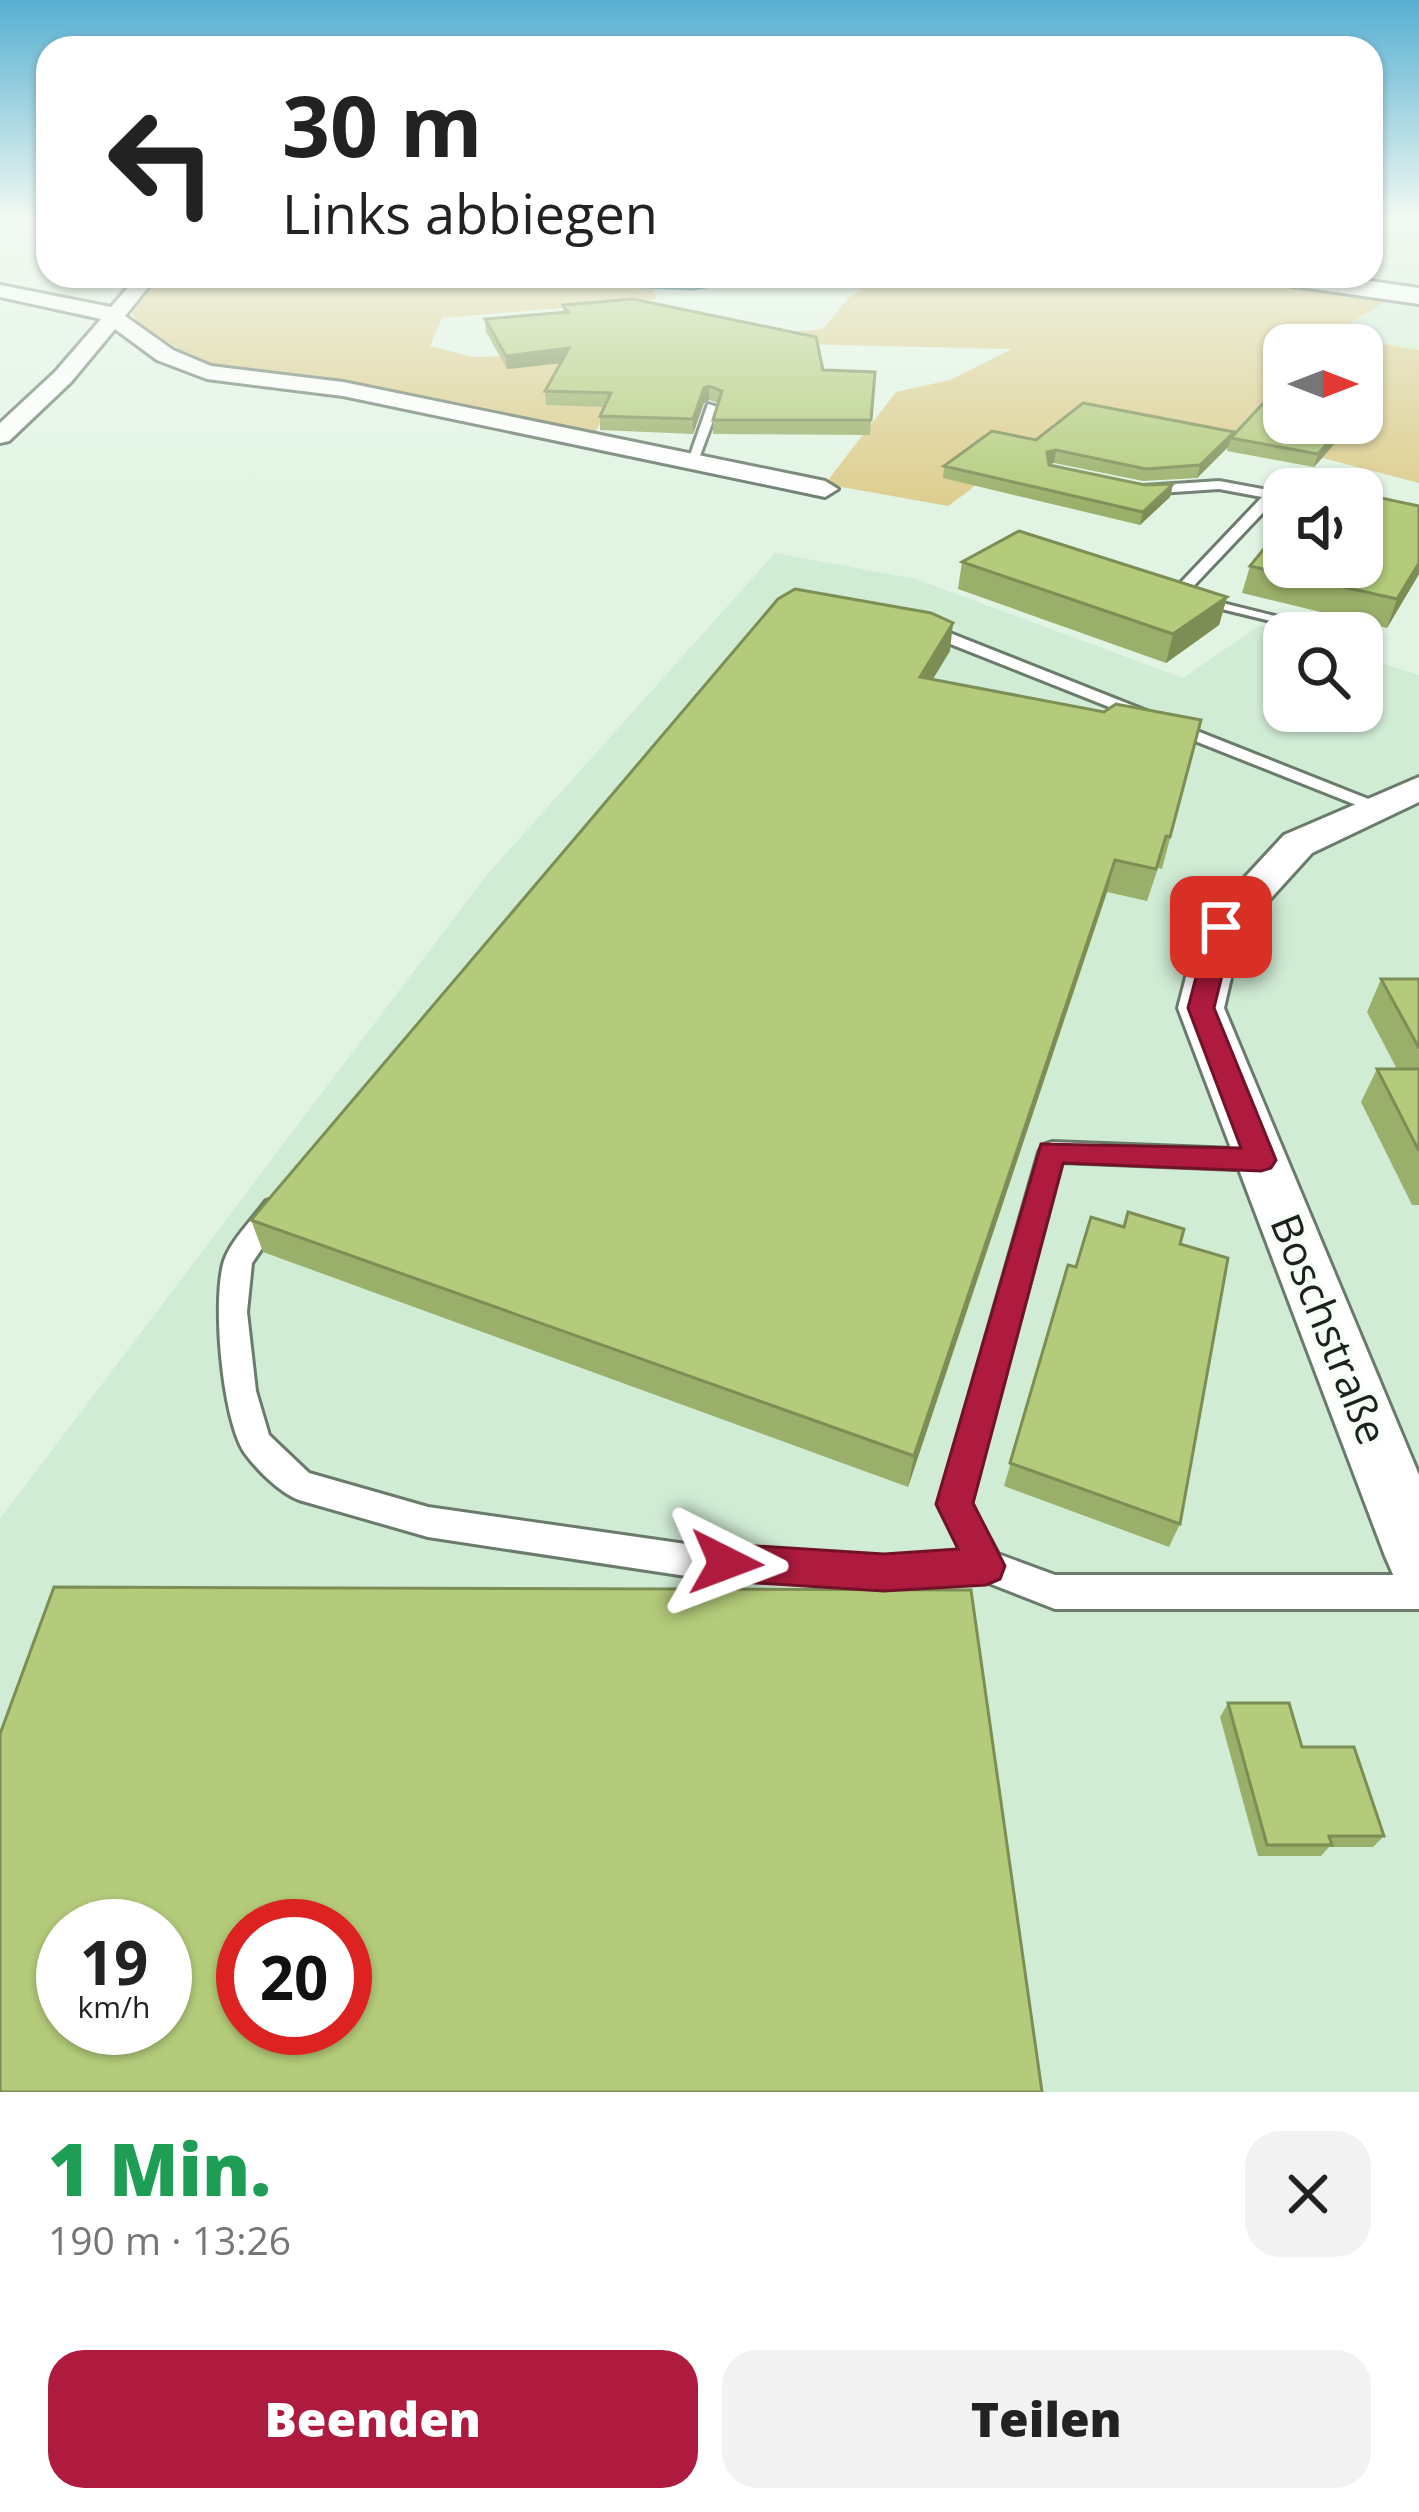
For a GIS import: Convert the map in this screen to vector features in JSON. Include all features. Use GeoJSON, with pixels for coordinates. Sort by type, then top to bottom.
{"type":"FeatureCollection","features":[{"type":"Feature","properties":{"kind":"street"},"geometry":{"type":"LineString","coordinates":[[0,436],[63,377],[112,316]]}},
{"type":"Feature","properties":{"kind":"street"},"geometry":{"type":"LineString","coordinates":[[114,316],[165,355],[207,372],[343,389],[825,489]]}},
{"type":"Feature","properties":{"kind":"street","name":"Boschstraße"},"geometry":{"type":"LineString","coordinates":[[1398,797],[1298,844],[1221,927],[1201,1008],[1419,1556]]}},
{"type":"Feature","properties":{"kind":"lane"},"geometry":{"type":"LineString","coordinates":[[692,461],[712,407]]}},
{"type":"Feature","properties":{"kind":"lane"},"geometry":{"type":"LineString","coordinates":[[1121,485],[1143,490],[1219,485],[1263,493]]}},
{"type":"Feature","properties":{"kind":"lane"},"geometry":{"type":"LineString","coordinates":[[1263,511],[1176,596],[1263,618]]}},
{"type":"Feature","properties":{"kind":"lane"},"geometry":{"type":"LineString","coordinates":[[885,616],[950,637],[1009,665],[1398,797]]}},
{"type":"Feature","properties":{"kind":"lane"},"geometry":{"type":"LineString","coordinates":[[986,1566],[954,1504],[1052,1152],[1261,1160]]}},
{"type":"Feature","properties":{"kind":"lane"},"geometry":{"type":"LineString","coordinates":[[290,1191],[255,1231],[238,1261],[232,1312],[241,1391],[256,1443],[298,1485],[428,1522],[686,1560],[884,1573],[986,1566],[1055,1592],[1419,1592]]}},
{"type":"Feature","properties":{"kind":"shaded area"},"geometry":{"type":"Polygon","coordinates":[[[134,316],[470,316],[442,318],[430,346],[473,357],[593,353],[622,382],[589,444],[293,388],[200,363],[134,316]]]}},
{"type":"Feature","properties":{"kind":"shaded area"},"geometry":{"type":"Polygon","coordinates":[[[834,316],[1362,316],[1348,324],[1263,324],[1263,442],[1169,418],[1121,415],[1090,448],[1012,443],[970,490],[948,506],[825,484],[896,392],[950,380],[1012,349],[797,344],[780,333],[823,329],[834,316]]]}},
{"type":"Feature","properties":{"kind":"shaded area"},"geometry":{"type":"Polygon","coordinates":[[[1362,316],[1419,316],[1419,350],[1383,344],[1383,324],[1348,324],[1362,316]]]}},
{"type":"Feature","properties":{"kind":"shaded area"},"geometry":{"type":"Polygon","coordinates":[[[1383,344],[1419,350],[1419,483],[1383,474],[1383,468],[1361,468],[1269,444],[1383,444],[1383,344]]]}},
{"type":"Feature","properties":{"kind":"shaded area"},"geometry":{"type":"Polygon","coordinates":[[[775,553],[916,579],[1183,678],[1263,626],[1263,732],[1383,732],[1383,664],[1419,675],[1419,2092],[0,2092],[0,1519],[485,877],[775,553]]]}},
{"type":"Feature","properties":{"kind":"building"},"geometry":{"type":"Polygon","coordinates":[[[713,316],[816,337],[823,370],[875,372],[871,420],[713,420],[722,391],[709,386],[704,388],[693,419],[600,416],[611,393],[545,391],[569,348],[506,356],[485,319],[713,316]]]}},
{"type":"Feature","properties":{"kind":"building"},"geometry":{"type":"Polygon","coordinates":[[[1083,403],[1234,432],[1200,465],[1146,469],[1047,452],[1049,465],[1145,485],[1173,484],[1143,512],[944,466],[992,431],[1036,440],[1083,403]]]}},
{"type":"Feature","properties":{"kind":"building"},"geometry":{"type":"Polygon","coordinates":[[[1263,404],[1263,444],[1231,438],[1263,404]]]}},
{"type":"Feature","properties":{"kind":"building"},"geometry":{"type":"Polygon","coordinates":[[[1264,444],[1327,444],[1318,454],[1264,444]]]}},
{"type":"Feature","properties":{"kind":"building"},"geometry":{"type":"Polygon","coordinates":[[[1383,498],[1419,506],[1419,563],[1397,599],[1348,588],[1383,588],[1383,498]]]}},
{"type":"Feature","properties":{"kind":"building"},"geometry":{"type":"Polygon","coordinates":[[[1019,531],[1227,597],[1173,634],[962,562],[1019,531]]]}},
{"type":"Feature","properties":{"kind":"building"},"geometry":{"type":"Polygon","coordinates":[[[1263,550],[1263,569],[1250,566],[1263,550]]]}},
{"type":"Feature","properties":{"kind":"building"},"geometry":{"type":"Polygon","coordinates":[[[795,589],[931,613],[953,623],[920,677],[1104,712],[1116,704],[1201,720],[1170,837],[1166,836],[1156,869],[1115,860],[914,1456],[251,1220],[778,599],[795,589]]]}},
{"type":"Feature","properties":{"kind":"building"},"geometry":{"type":"Polygon","coordinates":[[[1381,979],[1419,979],[1419,1048],[1381,979]]]}},
{"type":"Feature","properties":{"kind":"building"},"geometry":{"type":"Polygon","coordinates":[[[1377,1069],[1419,1069],[1419,1151],[1377,1069]]]}},
{"type":"Feature","properties":{"kind":"building"},"geometry":{"type":"Polygon","coordinates":[[[1128,1212],[1184,1229],[1180,1244],[1228,1258],[1180,1524],[1010,1463],[1068,1265],[1076,1267],[1091,1217],[1124,1227],[1128,1212]]]}},
{"type":"Feature","properties":{"kind":"building"},"geometry":{"type":"Polygon","coordinates":[[[54,1587],[971,1590],[1042,2092],[0,2092],[0,1734],[54,1587]]]}},
{"type":"Feature","properties":{"kind":"building"},"geometry":{"type":"Polygon","coordinates":[[[1228,1703],[1289,1703],[1302,1747],[1354,1747],[1384,1836],[1329,1836],[1332,1845],[1267,1845],[1228,1703]]]}},
{"type":"Feature","properties":{"kind":"route"},"geometry":{"type":"LineString","coordinates":[[726,1563],[884,1573],[986,1566],[954,1504],[1052,1152],[1261,1160],[1201,1008],[1221,927]]}}]}
